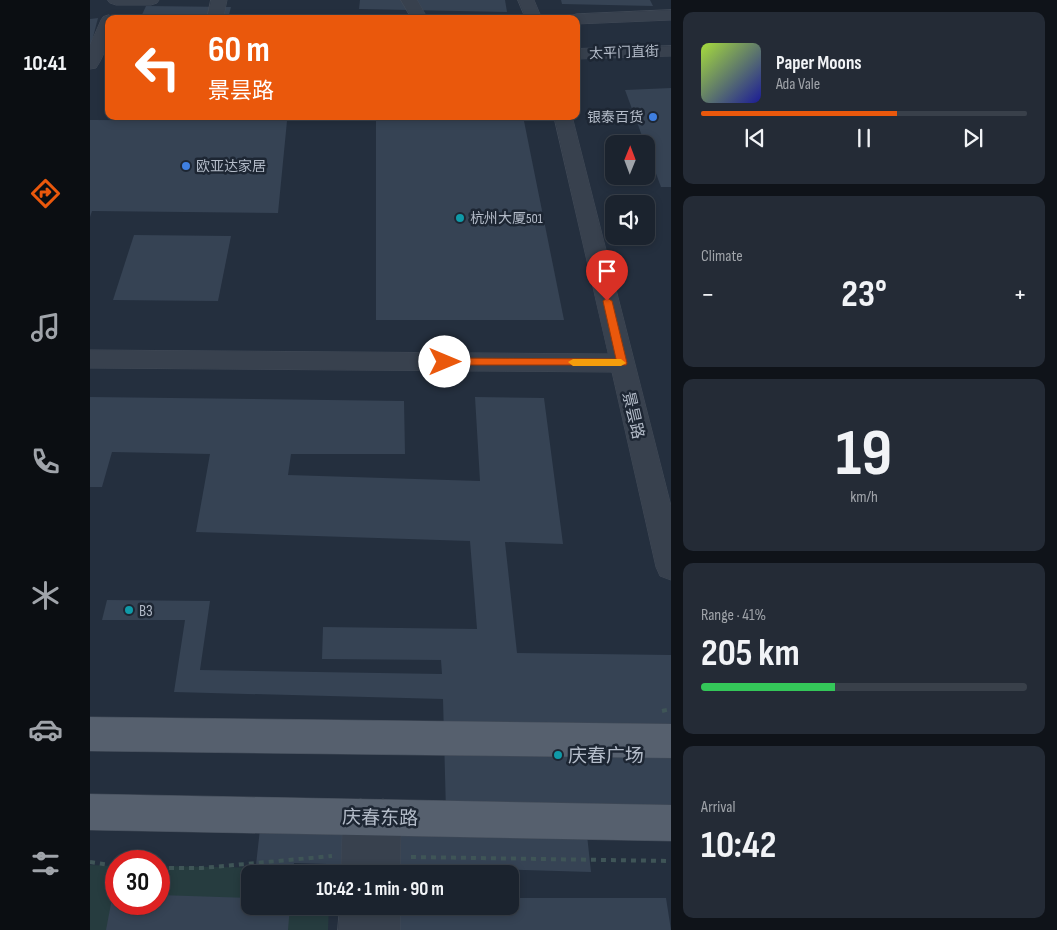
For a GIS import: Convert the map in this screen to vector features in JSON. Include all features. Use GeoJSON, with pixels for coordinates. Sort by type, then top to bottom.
{"type":"FeatureCollection","features":[{"type":"Feature","properties":{"kind":"main road"},"geometry":{"type":"LineString","coordinates":[[90,734],[671,741]]}},
{"type":"Feature","properties":{"kind":"main road","name":"庆春东路"},"geometry":{"type":"LineString","coordinates":[[90,812],[671,823]]}},
{"type":"Feature","properties":{"kind":"street"},"geometry":{"type":"LineString","coordinates":[[111,15],[116,0],[151,0]]}},
{"type":"Feature","properties":{"kind":"street"},"geometry":{"type":"LineString","coordinates":[[216,15],[219,0]]}},
{"type":"Feature","properties":{"kind":"street"},"geometry":{"type":"LineString","coordinates":[[409,0],[418,15]]}},
{"type":"Feature","properties":{"kind":"street"},"geometry":{"type":"LineString","coordinates":[[526,0],[532,15]]}},
{"type":"Feature","properties":{"kind":"street"},"geometry":{"type":"LineString","coordinates":[[580,19],[671,15]]}},
{"type":"Feature","properties":{"kind":"street"},"geometry":{"type":"LineString","coordinates":[[90,64],[105,31]]}},
{"type":"Feature","properties":{"kind":"street","name":"太平门直街"},"geometry":{"type":"LineString","coordinates":[[580,54],[671,51]]}},
{"type":"Feature","properties":{"kind":"street"},"geometry":{"type":"LineString","coordinates":[[90,73],[105,72]]}},
{"type":"Feature","properties":{"kind":"street","name":"景昙路"},"geometry":{"type":"LineString","coordinates":[[564,120],[671,567]]}},
{"type":"Feature","properties":{"kind":"street"},"geometry":{"type":"LineString","coordinates":[[90,359],[622,363]]}},
{"type":"Feature","properties":{"kind":"street"},"geometry":{"type":"LineString","coordinates":[[371,865],[372,817]]}},
{"type":"Feature","properties":{"kind":"street"},"geometry":{"type":"LineString","coordinates":[[358,930],[359,915]]}},
{"type":"Feature","properties":{"kind":"street"},"geometry":{"type":"LineString","coordinates":[[380,930],[381,915]]}},
{"type":"Feature","properties":{"kind":"path"},"geometry":{"type":"LineString","coordinates":[[170,868],[202,868],[320,856],[371,865],[671,862]]}},
{"type":"Feature","properties":{"kind":"path"},"geometry":{"type":"LineString","coordinates":[[90,862],[105,864]]}},
{"type":"Feature","properties":{"kind":"green space"},"geometry":{"type":"Polygon","coordinates":[[[90,865],[105,866],[105,915],[170,915],[170,866],[241,867],[241,915],[329,915],[328,930],[90,930],[90,865]]]}},
{"type":"Feature","properties":{"kind":"building"},"geometry":{"type":"Polygon","coordinates":[[[360,0],[505,0],[507,12],[359,9],[360,0]]]}},
{"type":"Feature","properties":{"kind":"building"},"geometry":{"type":"Polygon","coordinates":[[[561,0],[650,0],[653,6],[562,4],[561,0]]]}},
{"type":"Feature","properties":{"kind":"building"},"geometry":{"type":"Polygon","coordinates":[[[146,6],[231,7],[229,15],[142,15],[146,6]]]}},
{"type":"Feature","properties":{"kind":"building"},"geometry":{"type":"Polygon","coordinates":[[[98,18],[91,45],[90,45],[90,19],[98,18]]]}},
{"type":"Feature","properties":{"kind":"building","name":"银泰百货"},"geometry":{"type":"Polygon","coordinates":[[[671,88],[671,187],[661,187],[655,171],[655,135],[642,135],[625,90],[671,88]]]}},
{"type":"Feature","properties":{"kind":"building","name":"欧亚达家居"},"geometry":{"type":"Polygon","coordinates":[[[90,120],[287,121],[278,213],[92,211],[90,217],[90,120]]]}},
{"type":"Feature","properties":{"kind":"building","name":"杭州大厦501"},"geometry":{"type":"Polygon","coordinates":[[[376,120],[524,120],[564,320],[376,320],[376,120]]]}},
{"type":"Feature","properties":{"kind":"building"},"geometry":{"type":"Polygon","coordinates":[[[134,235],[231,236],[218,301],[113,300],[134,235]]]}},
{"type":"Feature","properties":{"kind":"building"},"geometry":{"type":"Polygon","coordinates":[[[90,397],[404,401],[405,454],[291,454],[288,475],[480,481],[475,397],[544,398],[563,544],[505,542],[517,653],[671,655],[671,818],[585,816],[591,872],[519,870],[519,865],[294,863],[294,865],[256,865],[260,829],[446,812],[443,699],[174,692],[185,620],[102,620],[107,600],[210,601],[200,670],[442,674],[441,660],[322,659],[323,627],[477,629],[470,541],[196,532],[210,454],[112,452],[102,487],[90,487],[90,397]]]}},
{"type":"Feature","properties":{"kind":"building"},"geometry":{"type":"Polygon","coordinates":[[[170,895],[241,898],[241,915],[289,915],[288,930],[106,930],[109,915],[170,915],[170,895]]]}},
{"type":"Feature","properties":{"kind":"building"},"geometry":{"type":"Polygon","coordinates":[[[519,898],[666,898],[671,930],[397,930],[397,915],[519,915],[519,898]]]}},
{"type":"Feature","properties":{"kind":"slow traffic"},"geometry":{"type":"LineString","coordinates":[[573,362],[621,363]]}},
{"type":"Feature","properties":{"kind":"place","name":"银泰百货"},"geometry":{"type":"Point","coordinates":[653,117]}},
{"type":"Feature","properties":{"kind":"place","name":"欧亚达家居"},"geometry":{"type":"Point","coordinates":[186,166]}},
{"type":"Feature","properties":{"kind":"place","name":"杭州大厦501"},"geometry":{"type":"Point","coordinates":[460,218]}},
{"type":"Feature","properties":{"kind":"place","name":"B3"},"geometry":{"type":"Point","coordinates":[129,610]}},
{"type":"Feature","properties":{"kind":"place","name":"庆春广场"},"geometry":{"type":"Point","coordinates":[558,755]}},
{"type":"Feature","properties":{"kind":"route"},"geometry":{"type":"LineString","coordinates":[[445,362],[622,363],[607,301]]}}]}
